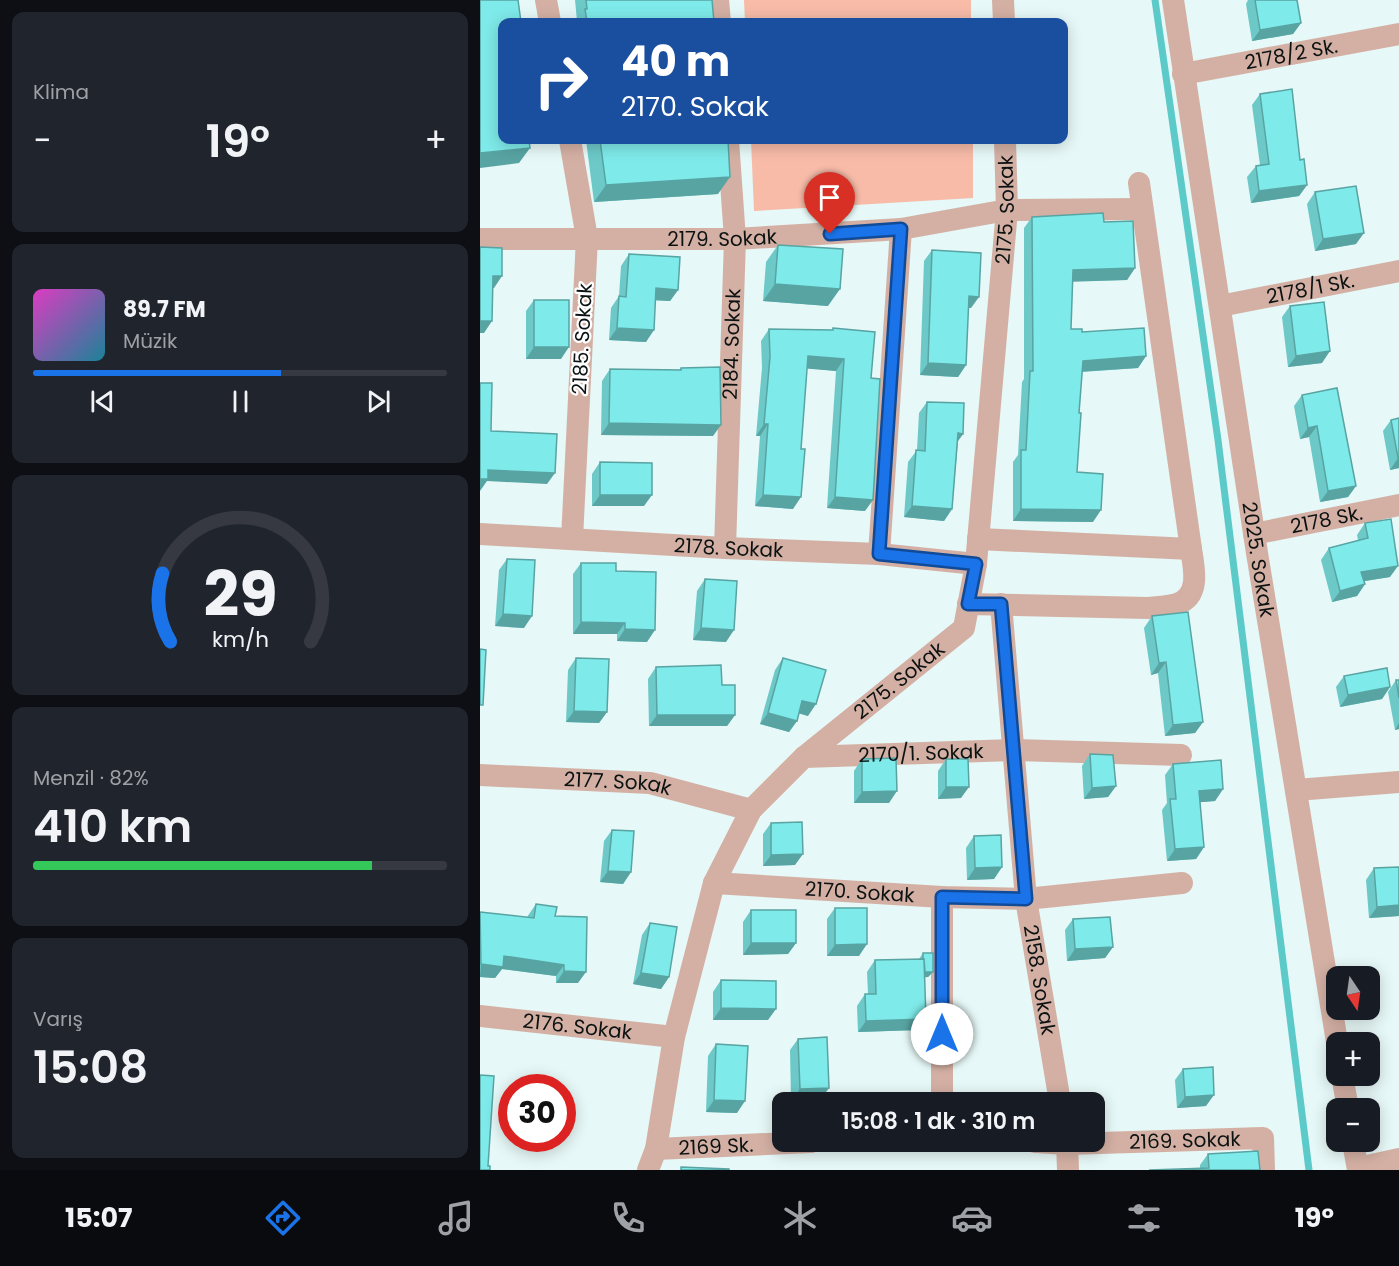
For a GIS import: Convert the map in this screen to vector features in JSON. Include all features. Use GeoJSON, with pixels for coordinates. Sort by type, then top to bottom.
{"type":"FeatureCollection","features":[{"type":"Feature","properties":{"kind":"street"},"geometry":{"type":"LineString","coordinates":[[546,0],[549,18]]}},
{"type":"Feature","properties":{"kind":"street"},"geometry":{"type":"LineString","coordinates":[[718,0],[720,18]]}},
{"type":"Feature","properties":{"kind":"street"},"geometry":{"type":"LineString","coordinates":[[1003,0],[1004,18]]}},
{"type":"Feature","properties":{"kind":"street","name":"2025. Sokak"},"geometry":{"type":"LineString","coordinates":[[1173,0],[1254,534],[1335,1032]]}},
{"type":"Feature","properties":{"kind":"street","name":"2178/2 Sk."},"geometry":{"type":"LineString","coordinates":[[1183,74],[1399,34]]}},
{"type":"Feature","properties":{"kind":"street","name":"2185. Sokak"},"geometry":{"type":"LineString","coordinates":[[571,144],[587,238],[572,539]]}},
{"type":"Feature","properties":{"kind":"street","name":"2184. Sokak"},"geometry":{"type":"LineString","coordinates":[[725,548],[735,239],[728,144]]}},
{"type":"Feature","properties":{"kind":"street","name":"2175. Sokak"},"geometry":{"type":"LineString","coordinates":[[648,1170],[656,1149],[674,1037],[714,883],[751,810],[804,757],[964,628],[976,564],[1006,210],[1005,144]]}},
{"type":"Feature","properties":{"kind":"street"},"geometry":{"type":"LineString","coordinates":[[968,604],[1148,608],[1176,604],[1188,596],[1193,588],[1195,579],[1191,549],[1139,183]]}},
{"type":"Feature","properties":{"kind":"street","name":"2179. Sokak"},"geometry":{"type":"LineString","coordinates":[[480,239],[735,239],[901,229],[1006,210],[1142,209]]}},
{"type":"Feature","properties":{"kind":"street"},"geometry":{"type":"LineString","coordinates":[[879,554],[901,229]]}},
{"type":"Feature","properties":{"kind":"street","name":"2178/1 Sk."},"geometry":{"type":"LineString","coordinates":[[1220,306],[1399,271]]}},
{"type":"Feature","properties":{"kind":"street","name":"2178 Sk."},"geometry":{"type":"LineString","coordinates":[[1254,534],[1399,505]]}},
{"type":"Feature","properties":{"kind":"street","name":"2178. Sokak"},"geometry":{"type":"LineString","coordinates":[[480,534],[879,554],[976,564]]}},
{"type":"Feature","properties":{"kind":"street"},"geometry":{"type":"LineString","coordinates":[[978,539],[1191,549]]}},
{"type":"Feature","properties":{"kind":"street","name":"2158. Sokak"},"geometry":{"type":"LineString","coordinates":[[1001,604],[1026,899],[1058,1092]]}},
{"type":"Feature","properties":{"kind":"street","name":"2170/1. Sokak"},"geometry":{"type":"LineString","coordinates":[[804,757],[1014,750],[1181,755]]}},
{"type":"Feature","properties":{"kind":"street","name":"2177. Sokak"},"geometry":{"type":"LineString","coordinates":[[480,775],[650,783],[751,810]]}},
{"type":"Feature","properties":{"kind":"street"},"geometry":{"type":"LineString","coordinates":[[1296,790],[1399,782]]}},
{"type":"Feature","properties":{"kind":"street","name":"2170. Sokak"},"geometry":{"type":"LineString","coordinates":[[714,883],[942,897],[1026,899],[1182,883]]}},
{"type":"Feature","properties":{"kind":"street"},"geometry":{"type":"LineString","coordinates":[[942,897],[942,1092]]}},
{"type":"Feature","properties":{"kind":"street","name":"2176. Sokak"},"geometry":{"type":"LineString","coordinates":[[480,1016],[674,1037]]}},
{"type":"Feature","properties":{"kind":"street","name":"2169. Sokak"},"geometry":{"type":"LineString","coordinates":[[1105,1142],[1263,1138],[1264,1170]]}},
{"type":"Feature","properties":{"kind":"street","name":"2169 Sk."},"geometry":{"type":"LineString","coordinates":[[656,1149],[772,1144]]}},
{"type":"Feature","properties":{"kind":"street"},"geometry":{"type":"LineString","coordinates":[[1067,1152],[1068,1170]]}},
{"type":"Feature","properties":{"kind":"street"},"geometry":{"type":"LineString","coordinates":[[1355,1152],[1358,1169],[1399,1159]]}},
{"type":"Feature","properties":{"kind":"shaded area"},"geometry":{"type":"Polygon","coordinates":[[[744,0],[971,0],[971,18],[745,18],[744,0]]]}},
{"type":"Feature","properties":{"kind":"shaded area"},"geometry":{"type":"Polygon","coordinates":[[[751,144],[973,144],[973,198],[754,211],[751,144]]]}},
{"type":"Feature","properties":{"kind":"building"},"geometry":{"type":"Polygon","coordinates":[[[480,0],[518,0],[520,18],[498,18],[498,144],[530,144],[530,148],[480,153],[480,0]]]}},
{"type":"Feature","properties":{"kind":"building"},"geometry":{"type":"Polygon","coordinates":[[[586,0],[712,0],[714,18],[586,18],[585,9],[587,9],[586,0]]]}},
{"type":"Feature","properties":{"kind":"building"},"geometry":{"type":"Polygon","coordinates":[[[1255,0],[1297,0],[1301,23],[1260,30],[1255,0]]]}},
{"type":"Feature","properties":{"kind":"building"},"geometry":{"type":"Polygon","coordinates":[[[1292,89],[1300,160],[1304,159],[1307,185],[1259,191],[1256,166],[1269,164],[1260,94],[1292,89]]]}},
{"type":"Feature","properties":{"kind":"building"},"geometry":{"type":"Polygon","coordinates":[[[601,144],[728,144],[730,177],[606,185],[601,144]]]}},
{"type":"Feature","properties":{"kind":"building"},"geometry":{"type":"Polygon","coordinates":[[[1356,186],[1364,233],[1323,239],[1315,192],[1356,186]]]}},
{"type":"Feature","properties":{"kind":"building"},"geometry":{"type":"Polygon","coordinates":[[[1103,213],[1104,222],[1133,221],[1135,268],[1073,270],[1071,329],[1082,329],[1082,332],[1144,328],[1146,356],[1083,361],[1077,472],[1103,474],[1101,510],[1021,509],[1021,450],[1026,450],[1030,371],[1033,371],[1032,217],[1103,213]]]}},
{"type":"Feature","properties":{"kind":"building"},"geometry":{"type":"Polygon","coordinates":[[[778,245],[843,249],[840,289],[775,284],[778,245]]]}},
{"type":"Feature","properties":{"kind":"building"},"geometry":{"type":"Polygon","coordinates":[[[480,247],[502,248],[502,276],[493,276],[492,321],[480,321],[480,247]]]}},
{"type":"Feature","properties":{"kind":"building"},"geometry":{"type":"Polygon","coordinates":[[[932,250],[981,253],[979,297],[969,296],[966,365],[928,363],[932,250]]]}},
{"type":"Feature","properties":{"kind":"building"},"geometry":{"type":"Polygon","coordinates":[[[629,254],[680,257],[678,290],[656,288],[654,330],[617,328],[619,296],[626,297],[629,254]]]}},
{"type":"Feature","properties":{"kind":"building"},"geometry":{"type":"Polygon","coordinates":[[[534,300],[569,300],[569,347],[534,347],[534,300]]]}},
{"type":"Feature","properties":{"kind":"building"},"geometry":{"type":"Polygon","coordinates":[[[1324,302],[1330,351],[1296,356],[1290,306],[1324,302]]]}},
{"type":"Feature","properties":{"kind":"building"},"geometry":{"type":"Polygon","coordinates":[[[833,328],[875,332],[871,378],[880,379],[873,500],[835,497],[844,359],[808,356],[801,449],[805,449],[801,497],[763,495],[768,424],[764,424],[770,357],[769,329],[833,330],[833,328]]]}},
{"type":"Feature","properties":{"kind":"building"},"geometry":{"type":"Polygon","coordinates":[[[720,367],[721,425],[609,423],[610,369],[681,370],[681,368],[720,367]]]}},
{"type":"Feature","properties":{"kind":"building"},"geometry":{"type":"Polygon","coordinates":[[[480,383],[492,383],[491,431],[557,434],[555,473],[488,470],[488,479],[480,479],[480,383]]]}},
{"type":"Feature","properties":{"kind":"building"},"geometry":{"type":"Polygon","coordinates":[[[1337,388],[1356,486],[1328,491],[1317,426],[1308,428],[1302,395],[1337,388]]]}},
{"type":"Feature","properties":{"kind":"building"},"geometry":{"type":"Polygon","coordinates":[[[927,402],[964,403],[963,434],[958,433],[952,509],[912,506],[916,450],[925,451],[927,402]]]}},
{"type":"Feature","properties":{"kind":"building"},"geometry":{"type":"Polygon","coordinates":[[[1399,418],[1399,458],[1398,458],[1391,420],[1399,418]]]}},
{"type":"Feature","properties":{"kind":"building"},"geometry":{"type":"Polygon","coordinates":[[[600,462],[652,463],[652,495],[600,495],[600,462]]]}},
{"type":"Feature","properties":{"kind":"building"},"geometry":{"type":"Polygon","coordinates":[[[1391,519],[1398,566],[1361,572],[1365,584],[1340,591],[1329,548],[1368,538],[1365,523],[1391,519]]]}},
{"type":"Feature","properties":{"kind":"building"},"geometry":{"type":"Polygon","coordinates":[[[507,559],[535,560],[532,616],[503,614],[507,559]]]}},
{"type":"Feature","properties":{"kind":"building"},"geometry":{"type":"Polygon","coordinates":[[[581,563],[616,563],[616,571],[656,572],[655,630],[625,629],[625,623],[581,622],[581,563]]]}},
{"type":"Feature","properties":{"kind":"building"},"geometry":{"type":"Polygon","coordinates":[[[705,579],[737,581],[734,630],[701,628],[705,579]]]}},
{"type":"Feature","properties":{"kind":"building"},"geometry":{"type":"Polygon","coordinates":[[[1188,612],[1203,722],[1173,725],[1166,662],[1159,663],[1152,616],[1188,612]]]}},
{"type":"Feature","properties":{"kind":"building"},"geometry":{"type":"Polygon","coordinates":[[[480,649],[486,650],[483,705],[480,705],[480,649]]]}},
{"type":"Feature","properties":{"kind":"building"},"geometry":{"type":"Polygon","coordinates":[[[576,658],[609,659],[607,712],[574,711],[576,658]]]}},
{"type":"Feature","properties":{"kind":"building"},"geometry":{"type":"Polygon","coordinates":[[[783,658],[826,670],[816,704],[802,701],[797,721],[768,713],[783,658]]]}},
{"type":"Feature","properties":{"kind":"building"},"geometry":{"type":"Polygon","coordinates":[[[721,665],[722,685],[735,685],[735,715],[657,715],[656,667],[721,665]]]}},
{"type":"Feature","properties":{"kind":"building"},"geometry":{"type":"Polygon","coordinates":[[[1387,668],[1390,687],[1348,695],[1344,676],[1387,668]]]}},
{"type":"Feature","properties":{"kind":"building"},"geometry":{"type":"Polygon","coordinates":[[[1396,680],[1399,680],[1399,698],[1396,680]]]}},
{"type":"Feature","properties":{"kind":"building"},"geometry":{"type":"Polygon","coordinates":[[[1090,754],[1113,755],[1116,786],[1092,788],[1090,754]]]}},
{"type":"Feature","properties":{"kind":"building"},"geometry":{"type":"Polygon","coordinates":[[[896,758],[897,791],[862,792],[862,759],[896,758]]]}},
{"type":"Feature","properties":{"kind":"building"},"geometry":{"type":"Polygon","coordinates":[[[946,759],[968,759],[969,787],[946,787],[946,759]]]}},
{"type":"Feature","properties":{"kind":"building"},"geometry":{"type":"Polygon","coordinates":[[[1221,760],[1223,789],[1199,791],[1204,847],[1175,849],[1170,799],[1176,799],[1173,764],[1221,760]]]}},
{"type":"Feature","properties":{"kind":"building"},"geometry":{"type":"Polygon","coordinates":[[[802,822],[803,854],[771,855],[771,823],[802,822]]]}},
{"type":"Feature","properties":{"kind":"building"},"geometry":{"type":"Polygon","coordinates":[[[612,830],[634,831],[631,872],[608,871],[612,830]]]}},
{"type":"Feature","properties":{"kind":"building"},"geometry":{"type":"Polygon","coordinates":[[[1001,835],[1002,867],[975,868],[974,836],[1001,835]]]}},
{"type":"Feature","properties":{"kind":"building"},"geometry":{"type":"Polygon","coordinates":[[[1399,867],[1399,905],[1377,907],[1374,868],[1399,867]]]}},
{"type":"Feature","properties":{"kind":"building"},"geometry":{"type":"Polygon","coordinates":[[[536,904],[557,907],[555,916],[587,917],[586,972],[564,971],[564,965],[504,956],[503,967],[481,964],[480,912],[534,918],[536,904]]]}},
{"type":"Feature","properties":{"kind":"building"},"geometry":{"type":"Polygon","coordinates":[[[835,908],[867,908],[867,944],[835,945],[835,908]]]}},
{"type":"Feature","properties":{"kind":"building"},"geometry":{"type":"Polygon","coordinates":[[[751,910],[796,910],[796,943],[751,943],[751,910]]]}},
{"type":"Feature","properties":{"kind":"building"},"geometry":{"type":"Polygon","coordinates":[[[1110,917],[1113,947],[1075,949],[1073,919],[1110,917]]]}},
{"type":"Feature","properties":{"kind":"building"},"geometry":{"type":"Polygon","coordinates":[[[650,923],[677,927],[669,977],[641,973],[650,923]]]}},
{"type":"Feature","properties":{"kind":"building"},"geometry":{"type":"Polygon","coordinates":[[[923,953],[933,953],[933,972],[925,972],[923,953]]]}},
{"type":"Feature","properties":{"kind":"building"},"geometry":{"type":"Polygon","coordinates":[[[924,959],[926,1019],[866,1021],[865,994],[876,994],[875,960],[924,959]]]}},
{"type":"Feature","properties":{"kind":"building"},"geometry":{"type":"Polygon","coordinates":[[[721,980],[776,981],[776,1009],[721,1008],[721,980]]]}},
{"type":"Feature","properties":{"kind":"building"},"geometry":{"type":"Polygon","coordinates":[[[827,1037],[829,1088],[800,1089],[798,1039],[827,1037]]]}},
{"type":"Feature","properties":{"kind":"building"},"geometry":{"type":"Polygon","coordinates":[[[716,1044],[748,1046],[745,1101],[714,1100],[716,1044]]]}},
{"type":"Feature","properties":{"kind":"building"},"geometry":{"type":"Polygon","coordinates":[[[1213,1067],[1214,1095],[1185,1097],[1183,1069],[1213,1067]]]}},
{"type":"Feature","properties":{"kind":"building"},"geometry":{"type":"Polygon","coordinates":[[[480,1075],[494,1076],[488,1166],[490,1170],[480,1170],[480,1075]]]}},
{"type":"Feature","properties":{"kind":"building"},"geometry":{"type":"Polygon","coordinates":[[[1258,1151],[1260,1170],[1149,1170],[1209,1168],[1208,1154],[1258,1151]]]}},
{"type":"Feature","properties":{"kind":"building"},"geometry":{"type":"Polygon","coordinates":[[[681,1167],[729,1169],[729,1170],[681,1170],[681,1167]]]}},
{"type":"Feature","properties":{"kind":"waterway"},"geometry":{"type":"LineString","coordinates":[[1155,0],[1218,440],[1309,1170]]}},
{"type":"Feature","properties":{"kind":"route"},"geometry":{"type":"LineString","coordinates":[[830,234],[901,229],[879,554],[976,564],[968,604],[1001,604],[1026,899],[942,897],[942,1034]]}}]}
